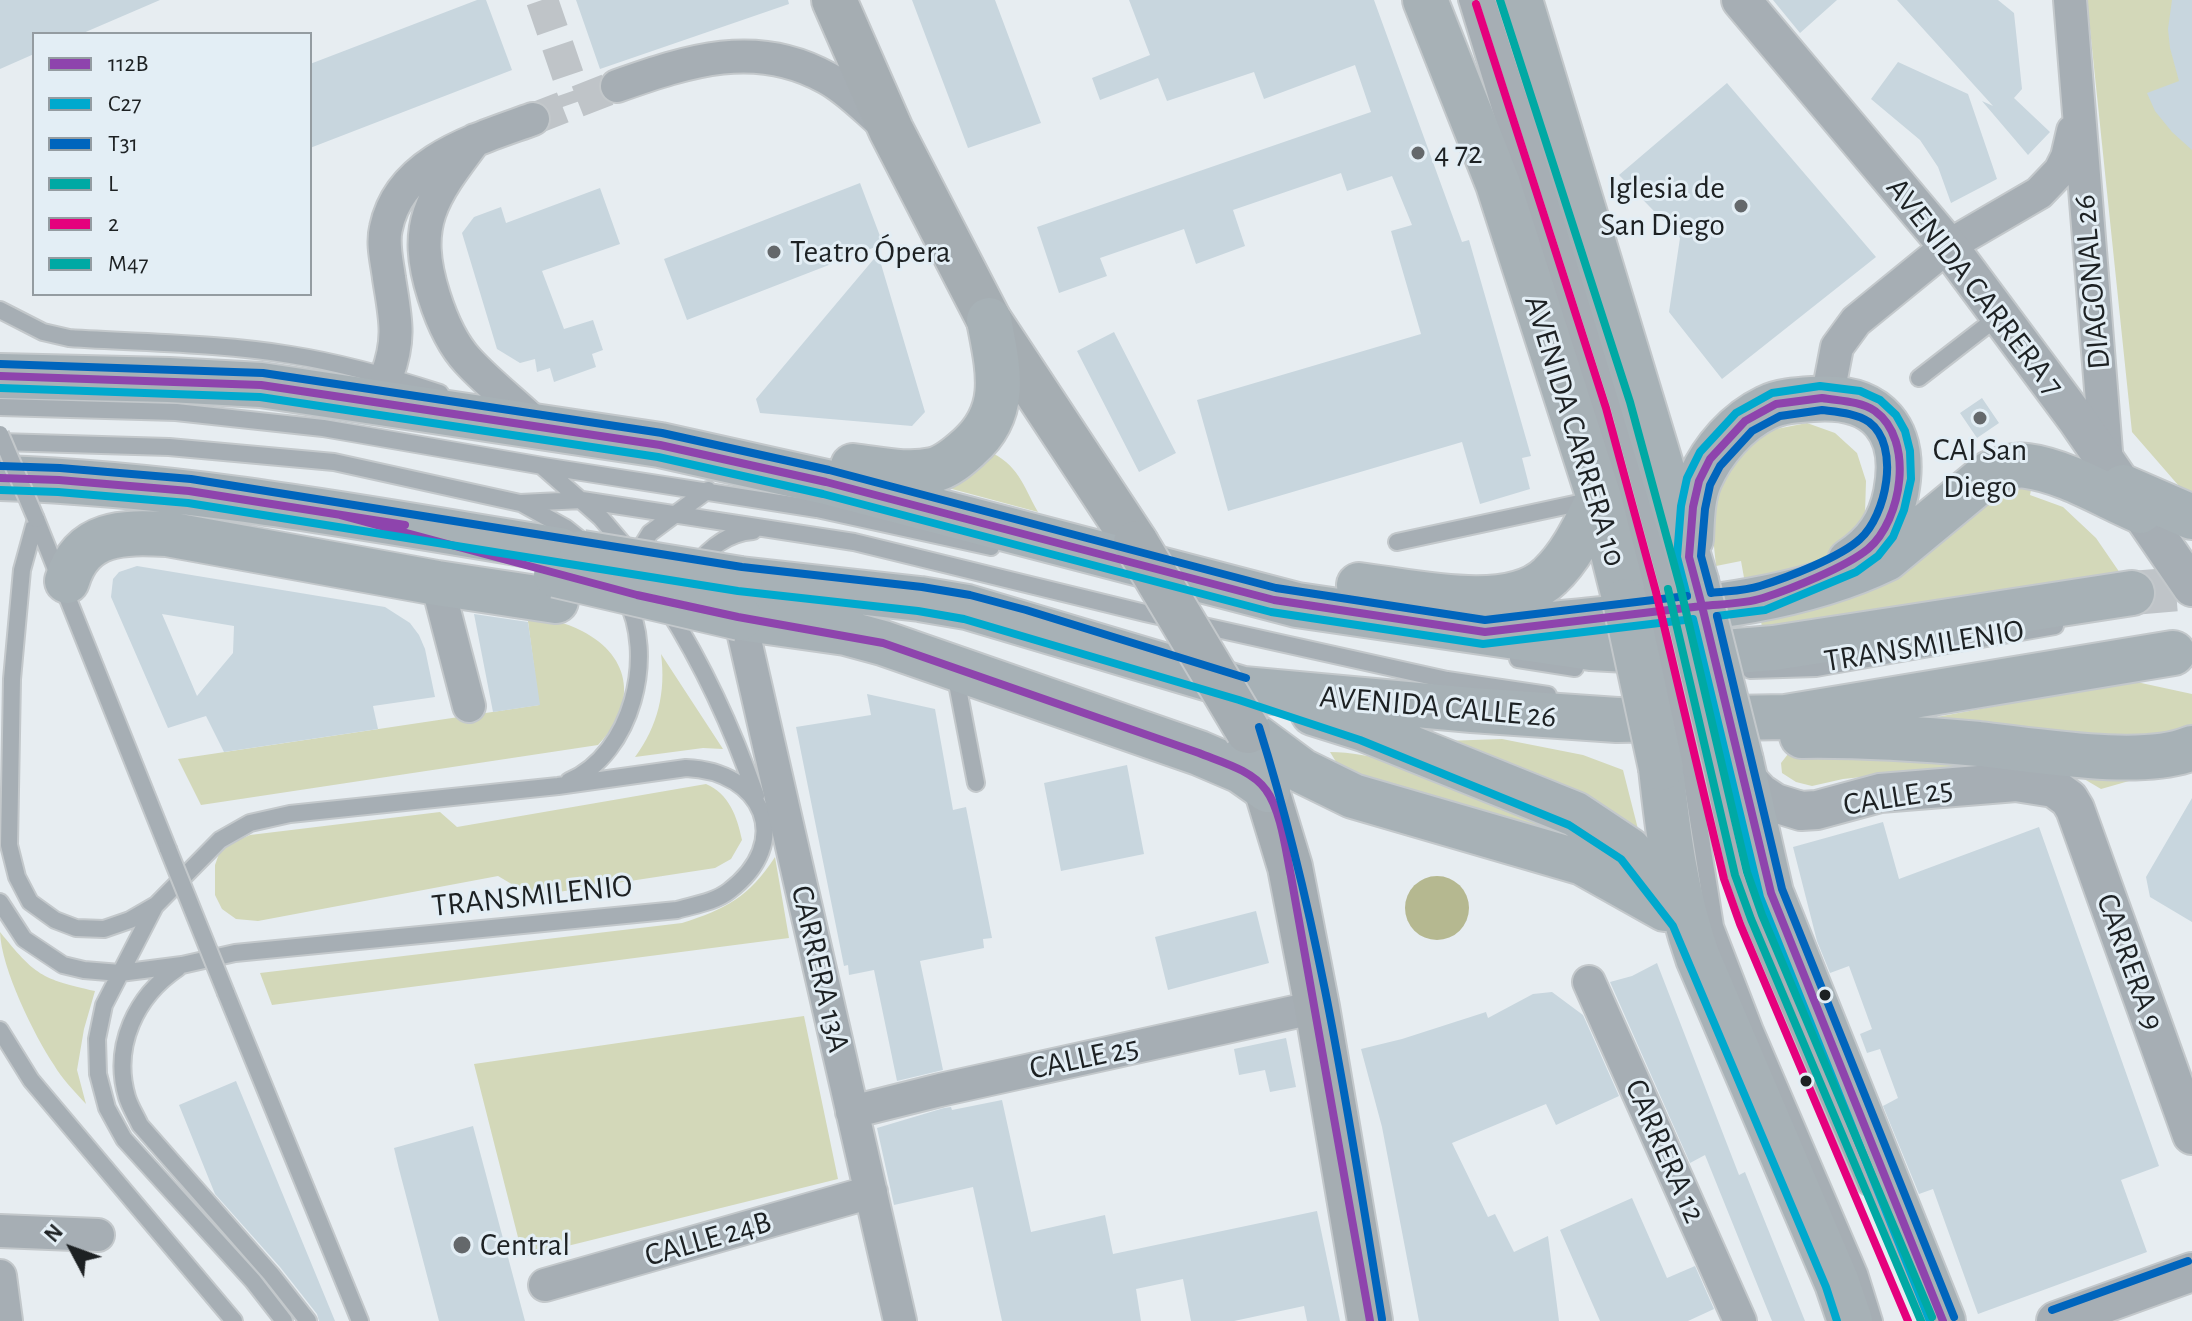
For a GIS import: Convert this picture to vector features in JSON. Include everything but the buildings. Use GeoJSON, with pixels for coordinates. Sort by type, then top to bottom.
{"type":"FeatureCollection","features":[{"type":"Feature","properties":{"kind":"main road"},"geometry":{"type":"LineString","coordinates":[[834,0],[891,130],[989,320],[1123,550],[1245,710],[1302,771],[1353,796],[1583,863],[1684,920]]}},
{"type":"Feature","properties":{"kind":"main road","name":"AVENIDA CARRERA 10"},"geometry":{"type":"LineString","coordinates":[[1425,0],[1498,184],[1599,498],[1638,597],[1675,769],[1672,861],[1684,920],[1837,1283],[1850,1321]]}},
{"type":"Feature","properties":{"kind":"main road"},"geometry":{"type":"LineString","coordinates":[[1520,0],[1684,576],[1732,768],[1771,893],[1943,1321]]}},
{"type":"Feature","properties":{"kind":"main road"},"geometry":{"type":"LineString","coordinates":[[0,376],[261,385],[542,447],[660,445],[909,472],[935,470],[957,458],[991,423],[999,371],[989,320]]}},
{"type":"Feature","properties":{"kind":"main road"},"geometry":{"type":"LineString","coordinates":[[1684,576],[1699,481],[1710,459],[1745,421],[1776,404],[1827,399],[1857,403],[1873,410],[1886,421],[1894,435],[1898,453],[1899,477],[1893,506],[1883,530],[1870,547],[1851,561],[1761,599]]}},
{"type":"Feature","properties":{"kind":"main road"},"geometry":{"type":"LineString","coordinates":[[660,445],[1123,550],[1297,605],[1591,648],[1700,654],[1774,648],[2132,593]]}},
{"type":"Feature","properties":{"kind":"main road"},"geometry":{"type":"LineString","coordinates":[[1485,632],[1761,599],[1868,567],[1886,559],[1966,490],[1990,473],[2007,467],[2025,465],[2123,487],[2180,534]]}},
{"type":"Feature","properties":{"kind":"main road","name":"AVENIDA CALLE 26"},"geometry":{"type":"LineString","coordinates":[[0,478],[189,491],[336,514],[557,575],[740,598],[920,599],[967,607],[1245,710],[1286,695],[1786,717],[2173,653]]}},
{"type":"Feature","properties":{"kind":"main road"},"geometry":{"type":"LineString","coordinates":[[1123,550],[1476,598],[1499,597],[1522,592],[1549,578],[1567,558],[1599,498]]}},
{"type":"Feature","properties":{"kind":"main road"},"geometry":{"type":"LineString","coordinates":[[67,581],[71,567],[92,544],[127,533],[167,534],[437,583],[557,575]]}},
{"type":"Feature","properties":{"kind":"main road"},"geometry":{"type":"LineString","coordinates":[[740,598],[954,667],[1199,753],[1241,771],[1268,790]]}},
{"type":"Feature","properties":{"kind":"main road"},"geometry":{"type":"LineString","coordinates":[[1245,710],[1290,867],[1370,1321]]}},
{"type":"Feature","properties":{"kind":"main road"},"geometry":{"type":"LineString","coordinates":[[1245,710],[1364,729],[1575,814],[1629,850],[1684,920]]}},
{"type":"Feature","properties":{"kind":"main road"},"geometry":{"type":"LineString","coordinates":[[1622,711],[1723,737],[1854,735],[2137,757],[2177,755],[2192,748]]}},
{"type":"Feature","properties":{"kind":"street","name":"AVENIDA CARRERA 7"},"geometry":{"type":"LineString","coordinates":[[1741,0],[1948,246],[2123,487]]}},
{"type":"Feature","properties":{"kind":"street","name":"DIAGONAL 26"},"geometry":{"type":"LineString","coordinates":[[2070,0],[2076,100],[2123,487]]}},
{"type":"Feature","properties":{"kind":"street"},"geometry":{"type":"LineString","coordinates":[[617,86],[668,69],[742,54],[807,68],[828,78],[891,130]]}},
{"type":"Feature","properties":{"kind":"street","name":"DIAGONAL 26"},"geometry":{"type":"LineString","coordinates":[[1827,399],[1833,360],[1845,333],[1856,321],[1948,246],[2027,202],[2051,182],[2067,157],[2076,100]]}},
{"type":"Feature","properties":{"kind":"street"},"geometry":{"type":"LineString","coordinates":[[387,375],[395,352],[396,332],[385,249],[386,228],[394,205],[422,170],[475,140],[533,119]]}},
{"type":"Feature","properties":{"kind":"street"},"geometry":{"type":"LineString","coordinates":[[475,140],[444,180],[432,205],[423,236],[426,271],[440,314],[462,354],[492,385],[542,447]]}},
{"type":"Feature","properties":{"kind":"street"},"geometry":{"type":"LineString","coordinates":[[2180,534],[2192,587]]}},
{"type":"Feature","properties":{"kind":"street"},"geometry":{"type":"LineString","coordinates":[[437,583],[469,706]]}},
{"type":"Feature","properties":{"kind":"street","name":"CARRERA 13A"},"geometry":{"type":"LineString","coordinates":[[740,598],[900,1321]]}},
{"type":"Feature","properties":{"kind":"street","name":"CALLE 25"},"geometry":{"type":"LineString","coordinates":[[1732,768],[1775,803],[1801,811],[1817,810],[1880,793],[2016,782],[2061,792]]}},
{"type":"Feature","properties":{"kind":"street","name":"CARRERA 9"},"geometry":{"type":"LineString","coordinates":[[2061,792],[2075,809],[2192,1135]]}},
{"type":"Feature","properties":{"kind":"street","name":"CARRERA 12"},"geometry":{"type":"LineString","coordinates":[[1589,982],[1740,1321]]}},
{"type":"Feature","properties":{"kind":"street","name":"CALLE 25"},"geometry":{"type":"LineString","coordinates":[[852,1112],[1317,1007]]}},
{"type":"Feature","properties":{"kind":"street","name":"CALLE 24B"},"geometry":{"type":"LineString","coordinates":[[545,1285],[871,1192]]}},
{"type":"Feature","properties":{"kind":"street"},"geometry":{"type":"LineString","coordinates":[[0,1231],[98,1235]]}},
{"type":"Feature","properties":{"kind":"street"},"geometry":{"type":"LineString","coordinates":[[2056,1321],[2192,1272]]}},
{"type":"Feature","properties":{"kind":"street"},"geometry":{"type":"LineString","coordinates":[[0,1276],[6,1321]]}},
{"type":"Feature","properties":{"kind":"lane"},"geometry":{"type":"LineString","coordinates":[[1467,0],[1609,433],[1638,597]]}},
{"type":"Feature","properties":{"kind":"lane"},"geometry":{"type":"LineString","coordinates":[[1487,0],[1618,405],[1684,576]]}},
{"type":"Feature","properties":{"kind":"lane"},"geometry":{"type":"LineString","coordinates":[[0,310],[43,332],[69,338],[253,350],[387,375],[542,447]]}},
{"type":"Feature","properties":{"kind":"lane"},"geometry":{"type":"LineString","coordinates":[[1919,378],[1999,316]]}},
{"type":"Feature","properties":{"kind":"lane"},"geometry":{"type":"LineString","coordinates":[[0,387],[80,377]]}},
{"type":"Feature","properties":{"kind":"lane"},"geometry":{"type":"LineString","coordinates":[[0,407],[222,415],[323,428],[542,447],[708,490],[817,509],[985,546],[1198,600],[1305,623],[1589,669]]}},
{"type":"Feature","properties":{"kind":"lane"},"geometry":{"type":"LineString","coordinates":[[1397,542],[1599,498],[1604,483],[1609,433]]}},
{"type":"Feature","properties":{"kind":"lane"},"geometry":{"type":"LineString","coordinates":[[0,434],[360,1321]]}},
{"type":"Feature","properties":{"kind":"lane"},"geometry":{"type":"LineString","coordinates":[[0,442],[169,447],[334,462],[520,503],[582,500]]}},
{"type":"Feature","properties":{"kind":"lane","name":"TRANSMILENIO"},"geometry":{"type":"LineString","coordinates":[[0,902],[24,939],[63,965],[120,973],[182,965],[235,953],[677,910],[728,893],[750,872],[758,857],[764,822],[734,734],[687,639],[635,557],[582,500],[542,447]]}},
{"type":"Feature","properties":{"kind":"lane"},"geometry":{"type":"LineString","coordinates":[[558,786],[580,777],[598,760],[626,719],[635,696],[640,647],[629,594],[635,557],[650,533],[708,490]]}},
{"type":"Feature","properties":{"kind":"lane","name":"TRANSMILENIO"},"geometry":{"type":"LineString","coordinates":[[582,500],[854,542],[1145,613],[1447,680],[1569,698]]}},
{"type":"Feature","properties":{"kind":"lane"},"geometry":{"type":"LineString","coordinates":[[520,503],[566,528],[603,558],[632,610]]}},
{"type":"Feature","properties":{"kind":"lane"},"geometry":{"type":"LineString","coordinates":[[36,519],[22,570],[12,679],[9,845],[17,877],[30,902],[55,920],[76,928],[104,929],[130,920],[156,905],[220,840],[250,823],[290,814],[558,786],[686,768],[706,768],[723,773],[741,784],[758,802]]}},
{"type":"Feature","properties":{"kind":"lane","name":"TRANSMILENIO"},"geometry":{"type":"LineString","coordinates":[[687,639],[681,616],[683,592],[692,570],[706,552],[726,538],[748,531],[772,531]]}},
{"type":"Feature","properties":{"kind":"lane","name":"TRANSMILENIO"},"geometry":{"type":"LineString","coordinates":[[1619,670],[1816,668],[2072,623]]}},
{"type":"Feature","properties":{"kind":"lane"},"geometry":{"type":"LineString","coordinates":[[954,667],[976,783]]}},
{"type":"Feature","properties":{"kind":"lane"},"geometry":{"type":"LineString","coordinates":[[1622,711],[1751,698]]}},
{"type":"Feature","properties":{"kind":"lane"},"geometry":{"type":"LineString","coordinates":[[1732,768],[1735,875],[1921,1321]]}},
{"type":"Feature","properties":{"kind":"lane"},"geometry":{"type":"LineString","coordinates":[[1675,769],[1715,926],[1755,1030],[1859,1273],[1874,1321]]}},
{"type":"Feature","properties":{"kind":"lane"},"geometry":{"type":"LineString","coordinates":[[181,881],[184,900],[197,925],[217,945],[235,953]]}},
{"type":"Feature","properties":{"kind":"lane"},"geometry":{"type":"LineString","coordinates":[[156,905],[104,1005],[97,1039],[98,1074],[107,1108],[124,1139],[253,1281],[284,1321]]}},
{"type":"Feature","properties":{"kind":"lane"},"geometry":{"type":"LineString","coordinates":[[1684,920],[1755,1030]]}},
{"type":"Feature","properties":{"kind":"lane","name":"TRANSMILENIO"},"geometry":{"type":"LineString","coordinates":[[182,965],[160,980],[139,1005],[127,1034],[123,1065],[127,1097],[140,1125],[271,1274],[308,1321]]}},
{"type":"Feature","properties":{"kind":"lane"},"geometry":{"type":"LineString","coordinates":[[0,1030],[31,1080],[234,1321]]}},
{"type":"Feature","properties":{"kind":"shaded area"},"geometry":{"type":"Polygon","coordinates":[[[2087,0],[2192,0],[2192,501],[2132,432],[2087,0]]]}},
{"type":"Feature","properties":{"kind":"shaded area"},"geometry":{"type":"Polygon","coordinates":[[[1807,423],[1835,433],[1857,453],[1866,481],[1865,514],[1839,553],[1747,594],[1741,561],[1716,566],[1711,517],[1727,469],[1751,440],[1771,430],[1807,423]]]}},
{"type":"Feature","properties":{"kind":"shaded area"},"geometry":{"type":"Polygon","coordinates":[[[988,451],[1013,469],[1038,512],[937,485],[988,451]]]}},
{"type":"Feature","properties":{"kind":"shaded area"},"geometry":{"type":"Polygon","coordinates":[[[2032,485],[2030,495],[2063,507],[2096,538],[2120,573],[1764,641],[1761,621],[2000,487],[2032,485]]]}},
{"type":"Feature","properties":{"kind":"shaded area"},"geometry":{"type":"Polygon","coordinates":[[[527,614],[582,631],[612,654],[620,668],[624,699],[611,730],[598,745],[201,805],[178,759],[539,705],[527,614]]]}},
{"type":"Feature","properties":{"kind":"shaded area"},"geometry":{"type":"Polygon","coordinates":[[[661,654],[723,749],[703,748],[635,757],[655,721],[661,695],[661,654]]]}},
{"type":"Feature","properties":{"kind":"shaded area"},"geometry":{"type":"Polygon","coordinates":[[[2132,681],[2192,694],[2192,734],[2183,740],[1877,728],[2132,681]]]}},
{"type":"Feature","properties":{"kind":"shaded area"},"geometry":{"type":"Polygon","coordinates":[[[1502,739],[1583,755],[1623,770],[1639,833],[1618,817],[1571,791],[1444,741],[1502,739]]]}},
{"type":"Feature","properties":{"kind":"shaded area"},"geometry":{"type":"Polygon","coordinates":[[[1808,744],[2192,763],[2101,789],[2079,776],[1910,772],[1843,779],[1812,786],[1796,782],[1782,773],[1781,763],[1788,754],[1808,744]]]}},
{"type":"Feature","properties":{"kind":"shaded area"},"geometry":{"type":"Polygon","coordinates":[[[1330,752],[1362,755],[1430,773],[1597,846],[1406,792],[1341,770],[1330,752]]]}},
{"type":"Feature","properties":{"kind":"shaded area"},"geometry":{"type":"Polygon","coordinates":[[[706,784],[721,794],[731,807],[742,840],[731,859],[715,868],[532,896],[498,876],[258,921],[236,919],[222,909],[215,895],[215,865],[220,851],[250,835],[440,812],[457,827],[706,784]]]}},
{"type":"Feature","properties":{"kind":"shaded area"},"geometry":{"type":"Polygon","coordinates":[[[775,857],[789,938],[272,1005],[260,973],[682,923],[735,900],[756,882],[775,857]]]}},
{"type":"Feature","properties":{"kind":"shaded area"},"geometry":{"type":"Polygon","coordinates":[[[1437,876],[1449,878],[1460,885],[1467,896],[1467,920],[1460,931],[1449,938],[1437,940],[1425,938],[1414,931],[1407,920],[1405,908],[1407,896],[1414,885],[1425,878],[1437,876]]]}},
{"type":"Feature","properties":{"kind":"shaded area"},"geometry":{"type":"Polygon","coordinates":[[[0,932],[22,958],[40,973],[62,983],[95,991],[77,1070],[86,1104],[57,1070],[28,1019],[6,964],[0,932]]]}},
{"type":"Feature","properties":{"kind":"shaded area"},"geometry":{"type":"Polygon","coordinates":[[[804,1016],[838,1179],[523,1257],[474,1064],[804,1016]]]}},
{"type":"Feature","properties":{"kind":"tunnel"},"geometry":{"type":"LineString","coordinates":[[542,0],[577,102]]}},
{"type":"Feature","properties":{"kind":"tunnel"},"geometry":{"type":"LineString","coordinates":[[533,119],[617,86]]}},
{"type":"Feature","properties":{"kind":"tunnel"},"geometry":{"type":"LineString","coordinates":[[2132,593],[2192,588]]}},
{"type":"Feature","properties":{"kind":"transit line","name":"M47"},"geometry":{"type":"LineString","coordinates":[[1500,0],[1630,402],[1680,586],[1747,872],[1762,915],[1932,1317]]}},
{"type":"Feature","properties":{"kind":"transit line","name":"2"},"geometry":{"type":"LineString","coordinates":[[1476,4],[1606,408],[1656,592],[1724,879],[1740,924],[1908,1321]]}},
{"type":"Feature","properties":{"kind":"transit line","name":"T31"},"geometry":{"type":"LineString","coordinates":[[0,364],[263,373],[662,433],[829,470],[1276,588],[1485,620],[1687,596]]}},
{"type":"Feature","properties":{"kind":"transit line","name":"112B"},"geometry":{"type":"LineString","coordinates":[[0,376],[261,385],[660,445],[826,482],[1274,600],[1485,632],[1702,606]]}},
{"type":"Feature","properties":{"kind":"transit line","name":"C27"},"geometry":{"type":"LineString","coordinates":[[1687,596],[1677,557],[1681,506],[1687,478],[1700,452],[1736,413],[1772,393],[1820,386],[1860,391],[1880,400],[1896,415],[1905,431],[1910,451],[1911,479],[1904,510],[1893,537],[1878,556],[1856,572],[1765,610],[1717,616]]}},
{"type":"Feature","properties":{"kind":"transit line","name":"C27"},"geometry":{"type":"LineString","coordinates":[[0,388],[260,397],[658,457],[823,494],[1271,612],[1483,644],[1693,619],[1760,897],[1930,1321]]}},
{"type":"Feature","properties":{"kind":"transit line","name":"112B"},"geometry":{"type":"LineString","coordinates":[[1822,398],[1856,403],[1875,411],[1888,424],[1896,441],[1899,460],[1896,500],[1880,536],[1868,549],[1846,563],[1788,589],[1748,602],[1702,606],[1689,557],[1693,507],[1699,481],[1710,459],[1745,421],[1776,404],[1822,398]]}},
{"type":"Feature","properties":{"kind":"transit line","name":"T31"},"geometry":{"type":"LineString","coordinates":[[1822,410],[1864,419],[1879,433],[1885,447],[1887,464],[1883,498],[1869,528],[1851,546],[1798,572],[1754,588],[1711,593],[1701,556],[1710,485],[1720,466],[1752,431],[1780,416],[1822,410]]}},
{"type":"Feature","properties":{"kind":"transit line","name":"T31"},"geometry":{"type":"LineString","coordinates":[[0,466],[191,479],[742,567],[970,595],[1246,678]]}},
{"type":"Feature","properties":{"kind":"transit line","name":"112B"},"geometry":{"type":"LineString","coordinates":[[0,478],[189,491],[405,525]]}},
{"type":"Feature","properties":{"kind":"transit line","name":"C27"},"geometry":{"type":"LineString","coordinates":[[0,490],[188,503],[738,591],[964,619],[1239,700],[1360,740],[1569,825],[1621,859],[1673,926],[1826,1287],[1837,1321]]}},
{"type":"Feature","properties":{"kind":"transit line","name":"112B"},"geometry":{"type":"LineString","coordinates":[[336,514],[637,595],[883,643],[1199,753],[1253,777],[1271,798],[1285,844],[1370,1321]]}},
{"type":"Feature","properties":{"kind":"transit line","name":"L"},"geometry":{"type":"LineString","coordinates":[[1668,589],[1735,875],[1921,1321]]}},
{"type":"Feature","properties":{"kind":"transit line","name":"112B"},"geometry":{"type":"LineString","coordinates":[[1702,606],[1771,893],[1943,1321]]}},
{"type":"Feature","properties":{"kind":"transit line","name":"T31"},"geometry":{"type":"LineString","coordinates":[[1717,616],[1782,889],[1954,1317]]}},
{"type":"Feature","properties":{"kind":"transit line","name":"T31"},"geometry":{"type":"LineString","coordinates":[[1259,727],[1316,947],[1345,1095],[1382,1319]]}},
{"type":"Feature","properties":{"kind":"transit line","name":"T31"},"geometry":{"type":"LineString","coordinates":[[2052,1310],[2188,1261]]}},
{"type":"Feature","properties":{"kind":"place","name":"4 72"},"geometry":{"type":"Point","coordinates":[1418,153]}},
{"type":"Feature","properties":{"kind":"place","name":"Iglesia de San Diego"},"geometry":{"type":"Point","coordinates":[1741,206]}},
{"type":"Feature","properties":{"kind":"place","name":"Teatro Ópera"},"geometry":{"type":"Point","coordinates":[774,252]}},
{"type":"Feature","properties":{"kind":"place","name":"CAI San Diego"},"geometry":{"type":"Point","coordinates":[1980,418]}},
{"type":"Feature","properties":{"kind":"place","name":"Central"},"geometry":{"type":"Point","coordinates":[462,1245]}}]}
